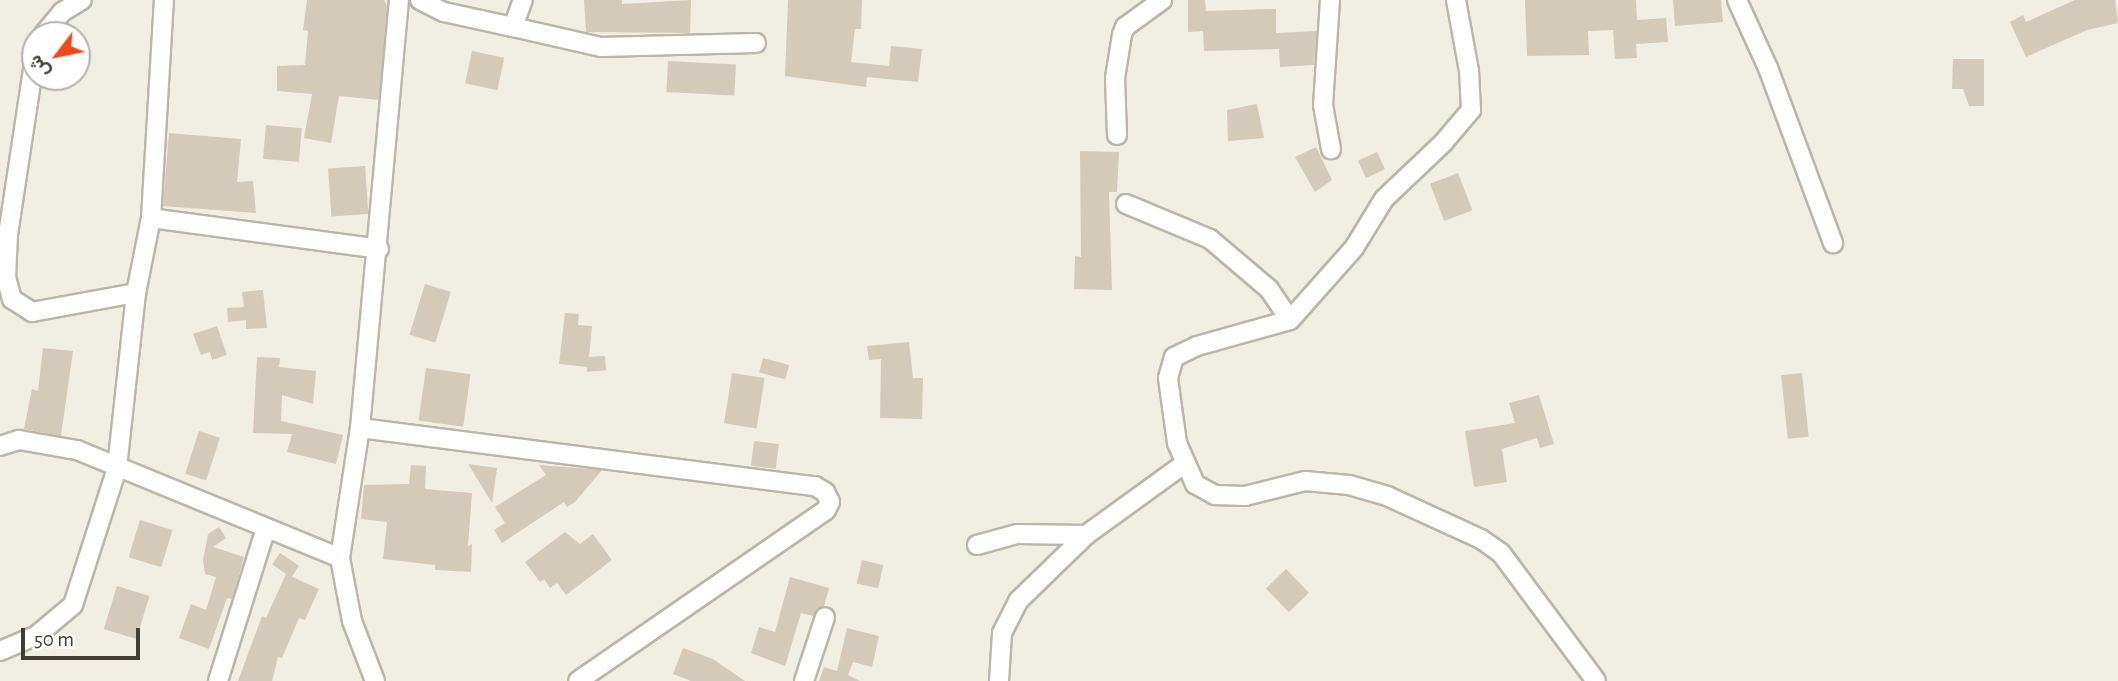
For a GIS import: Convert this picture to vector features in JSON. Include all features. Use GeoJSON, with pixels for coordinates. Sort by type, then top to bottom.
{"type":"FeatureCollection","features":[{"type":"Feature","properties":{"kind":"street"},"geometry":{"type":"LineString","coordinates":[[55,21],[62,12],[82,0]]}},
{"type":"Feature","properties":{"kind":"street"},"geometry":{"type":"LineString","coordinates":[[0,650],[36,636],[74,605],[117,468],[136,293],[152,218],[164,0]]}},
{"type":"Feature","properties":{"kind":"street"},"geometry":{"type":"LineString","coordinates":[[375,681],[352,621],[340,558],[360,428],[379,248],[399,0]]}},
{"type":"Feature","properties":{"kind":"street"},"geometry":{"type":"LineString","coordinates":[[420,0],[444,12],[601,47],[756,43]]}},
{"type":"Feature","properties":{"kind":"street"},"geometry":{"type":"LineString","coordinates":[[513,27],[523,0]]}},
{"type":"Feature","properties":{"kind":"street"},"geometry":{"type":"LineString","coordinates":[[1117,135],[1115,78],[1122,35],[1125,27],[1162,0]]}},
{"type":"Feature","properties":{"kind":"street"},"geometry":{"type":"LineString","coordinates":[[1330,0],[1322,105],[1331,149]]}},
{"type":"Feature","properties":{"kind":"street"},"geometry":{"type":"LineString","coordinates":[[1456,0],[1469,71],[1471,110],[1384,199],[1354,248],[1290,320],[1197,346],[1174,357],[1168,378],[1184,464],[1195,484],[1215,495],[1245,496],[1305,481],[1349,485],[1387,496],[1481,539],[1501,553],[1597,681]]}},
{"type":"Feature","properties":{"kind":"street"},"geometry":{"type":"LineString","coordinates":[[1737,0],[1773,81],[1833,243]]}},
{"type":"Feature","properties":{"kind":"street"},"geometry":{"type":"LineString","coordinates":[[30,91],[8,235],[6,277],[12,299],[32,312],[136,293]]}},
{"type":"Feature","properties":{"kind":"street"},"geometry":{"type":"LineString","coordinates":[[1125,204],[1210,239],[1269,289],[1290,320]]}},
{"type":"Feature","properties":{"kind":"street"},"geometry":{"type":"LineString","coordinates":[[152,218],[379,248]]}},
{"type":"Feature","properties":{"kind":"street"},"geometry":{"type":"LineString","coordinates":[[360,428],[801,484],[825,492],[830,502],[826,510],[578,681]]}},
{"type":"Feature","properties":{"kind":"street"},"geometry":{"type":"LineString","coordinates":[[0,446],[19,440],[77,450],[265,531],[340,558]]}},
{"type":"Feature","properties":{"kind":"street"},"geometry":{"type":"LineString","coordinates":[[999,681],[1007,619],[1018,601],[1086,535],[1184,464]]}},
{"type":"Feature","properties":{"kind":"street"},"geometry":{"type":"LineString","coordinates":[[218,681],[265,531]]}},
{"type":"Feature","properties":{"kind":"street"},"geometry":{"type":"LineString","coordinates":[[977,545],[1017,534],[1086,535]]}},
{"type":"Feature","properties":{"kind":"street"},"geometry":{"type":"LineString","coordinates":[[804,681],[825,617]]}},
{"type":"Feature","properties":{"kind":"building"},"geometry":{"type":"Polygon","coordinates":[[[307,0],[384,0],[387,6],[379,100],[339,96],[331,143],[304,138],[312,94],[277,91],[277,66],[305,65],[308,31],[303,30],[307,0]]]}},
{"type":"Feature","properties":{"kind":"building"},"geometry":{"type":"Polygon","coordinates":[[[584,0],[622,0],[622,4],[691,0],[690,33],[586,32],[584,0]]]}},
{"type":"Feature","properties":{"kind":"building"},"geometry":{"type":"Polygon","coordinates":[[[788,0],[862,0],[861,29],[855,29],[851,62],[889,66],[891,46],[922,49],[918,82],[867,77],[866,87],[785,76],[788,0]]]}},
{"type":"Feature","properties":{"kind":"building"},"geometry":{"type":"Polygon","coordinates":[[[1188,0],[1205,0],[1206,11],[1276,9],[1276,33],[1317,31],[1314,65],[1280,67],[1279,49],[1204,51],[1203,31],[1188,32],[1188,0]]]}},
{"type":"Feature","properties":{"kind":"building"},"geometry":{"type":"Polygon","coordinates":[[[1525,0],[1636,0],[1637,20],[1666,18],[1668,42],[1636,44],[1637,58],[1615,59],[1613,30],[1588,31],[1589,55],[1527,56],[1525,0]]]}},
{"type":"Feature","properties":{"kind":"building"},"geometry":{"type":"Polygon","coordinates":[[[1673,0],[1721,0],[1723,22],[1675,26],[1673,0]]]}},
{"type":"Feature","properties":{"kind":"building"},"geometry":{"type":"Polygon","coordinates":[[[2075,0],[2115,0],[2118,23],[2087,30],[2026,57],[2010,22],[2023,15],[2026,22],[2075,0]]]}},
{"type":"Feature","properties":{"kind":"building"},"geometry":{"type":"Polygon","coordinates":[[[472,51],[504,58],[497,90],[465,83],[472,51]]]}},
{"type":"Feature","properties":{"kind":"building"},"geometry":{"type":"Polygon","coordinates":[[[1953,59],[1984,59],[1984,106],[1969,106],[1963,89],[1952,89],[1953,59]]]}},
{"type":"Feature","properties":{"kind":"building"},"geometry":{"type":"Polygon","coordinates":[[[668,61],[736,65],[734,96],[666,92],[668,61]]]}},
{"type":"Feature","properties":{"kind":"building"},"geometry":{"type":"Polygon","coordinates":[[[1257,104],[1264,138],[1228,141],[1227,110],[1257,104]]]}},
{"type":"Feature","properties":{"kind":"building"},"geometry":{"type":"Polygon","coordinates":[[[266,125],[302,128],[299,162],[263,159],[266,125]]]}},
{"type":"Feature","properties":{"kind":"building"},"geometry":{"type":"Polygon","coordinates":[[[169,133],[241,139],[237,182],[253,181],[256,213],[163,206],[169,133]]]}},
{"type":"Feature","properties":{"kind":"building"},"geometry":{"type":"Polygon","coordinates":[[[1316,147],[1332,180],[1315,192],[1295,157],[1316,147]]]}},
{"type":"Feature","properties":{"kind":"building"},"geometry":{"type":"Polygon","coordinates":[[[1080,151],[1119,152],[1117,192],[1109,192],[1112,290],[1074,289],[1075,256],[1081,257],[1080,151]]]}},
{"type":"Feature","properties":{"kind":"building"},"geometry":{"type":"Polygon","coordinates":[[[1377,152],[1385,169],[1366,178],[1358,161],[1377,152]]]}},
{"type":"Feature","properties":{"kind":"building"},"geometry":{"type":"Polygon","coordinates":[[[365,166],[368,214],[331,216],[328,169],[365,166]]]}},
{"type":"Feature","properties":{"kind":"building"},"geometry":{"type":"Polygon","coordinates":[[[1458,173],[1472,210],[1444,221],[1430,184],[1458,173]]]}},
{"type":"Feature","properties":{"kind":"building"},"geometry":{"type":"Polygon","coordinates":[[[425,284],[451,292],[435,343],[410,335],[425,284]]]}},
{"type":"Feature","properties":{"kind":"building"},"geometry":{"type":"Polygon","coordinates":[[[263,290],[267,328],[246,329],[246,320],[228,322],[227,308],[244,307],[242,292],[263,290]]]}},
{"type":"Feature","properties":{"kind":"building"},"geometry":{"type":"Polygon","coordinates":[[[565,313],[579,314],[578,325],[592,326],[589,357],[605,356],[606,370],[587,372],[587,367],[559,364],[565,313]]]}},
{"type":"Feature","properties":{"kind":"building"},"geometry":{"type":"Polygon","coordinates":[[[217,326],[227,355],[212,360],[210,352],[201,355],[193,334],[217,326]]]}},
{"type":"Feature","properties":{"kind":"building"},"geometry":{"type":"Polygon","coordinates":[[[909,342],[913,378],[923,378],[922,419],[880,418],[881,359],[869,360],[867,346],[909,342]]]}},
{"type":"Feature","properties":{"kind":"building"},"geometry":{"type":"Polygon","coordinates":[[[43,348],[73,351],[61,436],[24,429],[32,389],[38,391],[43,348]]]}},
{"type":"Feature","properties":{"kind":"building"},"geometry":{"type":"Polygon","coordinates":[[[257,357],[280,358],[279,367],[316,371],[313,404],[282,395],[281,421],[343,435],[336,464],[287,452],[292,434],[253,433],[257,357]]]}},
{"type":"Feature","properties":{"kind":"building"},"geometry":{"type":"Polygon","coordinates":[[[763,358],[789,365],[785,379],[759,372],[763,358]]]}},
{"type":"Feature","properties":{"kind":"building"},"geometry":{"type":"Polygon","coordinates":[[[426,368],[471,374],[463,427],[419,420],[426,368]]]}},
{"type":"Feature","properties":{"kind":"building"},"geometry":{"type":"Polygon","coordinates":[[[732,373],[765,378],[757,429],[724,423],[732,373]]]}},
{"type":"Feature","properties":{"kind":"building"},"geometry":{"type":"Polygon","coordinates":[[[1802,373],[1809,437],[1788,439],[1781,375],[1802,373]]]}},
{"type":"Feature","properties":{"kind":"building"},"geometry":{"type":"Polygon","coordinates":[[[1539,395],[1554,444],[1540,448],[1537,438],[1502,449],[1507,482],[1474,487],[1465,431],[1515,423],[1509,403],[1539,395]]]}},
{"type":"Feature","properties":{"kind":"building"},"geometry":{"type":"Polygon","coordinates":[[[199,431],[220,438],[206,481],[185,474],[199,431]]]}},
{"type":"Feature","properties":{"kind":"building"},"geometry":{"type":"Polygon","coordinates":[[[754,441],[779,444],[776,469],[751,466],[754,441]]]}},
{"type":"Feature","properties":{"kind":"building"},"geometry":{"type":"Polygon","coordinates":[[[468,464],[497,468],[492,503],[468,464]]]}},
{"type":"Feature","properties":{"kind":"building"},"geometry":{"type":"Polygon","coordinates":[[[411,465],[426,466],[425,489],[472,493],[468,546],[472,544],[471,572],[435,570],[435,565],[383,559],[387,522],[361,519],[364,485],[409,484],[411,465]]]}},
{"type":"Feature","properties":{"kind":"building"},"geometry":{"type":"Polygon","coordinates":[[[539,465],[602,470],[575,502],[567,507],[564,502],[502,543],[494,530],[505,523],[495,507],[546,475],[539,465]]]}},
{"type":"Feature","properties":{"kind":"building"},"geometry":{"type":"Polygon","coordinates":[[[140,520],[173,530],[161,567],[129,557],[140,520]]]}},
{"type":"Feature","properties":{"kind":"building"},"geometry":{"type":"Polygon","coordinates":[[[219,527],[226,538],[213,547],[244,557],[232,599],[227,598],[209,649],[179,638],[191,604],[206,610],[216,577],[205,574],[203,560],[208,534],[219,527]]]}},
{"type":"Feature","properties":{"kind":"building"},"geometry":{"type":"Polygon","coordinates":[[[565,532],[580,544],[593,534],[612,560],[566,595],[557,583],[550,588],[544,579],[540,582],[525,562],[565,532]]]}},
{"type":"Feature","properties":{"kind":"building"},"geometry":{"type":"Polygon","coordinates":[[[280,553],[299,566],[291,577],[272,565],[280,553]]]}},
{"type":"Feature","properties":{"kind":"building"},"geometry":{"type":"Polygon","coordinates":[[[862,560],[883,565],[878,588],[857,583],[862,560]]]}},
{"type":"Feature","properties":{"kind":"building"},"geometry":{"type":"Polygon","coordinates":[[[1286,569],[1309,593],[1289,612],[1266,588],[1286,569]]]}},
{"type":"Feature","properties":{"kind":"building"},"geometry":{"type":"Polygon","coordinates":[[[286,574],[319,589],[305,620],[299,618],[282,658],[278,657],[272,681],[238,681],[262,616],[266,618],[286,574]]]}},
{"type":"Feature","properties":{"kind":"building"},"geometry":{"type":"Polygon","coordinates":[[[790,577],[829,588],[824,606],[813,616],[801,613],[785,666],[751,653],[759,627],[775,632],[790,577]]]}},
{"type":"Feature","properties":{"kind":"building"},"geometry":{"type":"Polygon","coordinates":[[[117,586],[150,596],[136,639],[104,629],[117,586]]]}},
{"type":"Feature","properties":{"kind":"building"},"geometry":{"type":"Polygon","coordinates":[[[847,628],[879,636],[872,667],[853,662],[848,675],[860,681],[819,681],[824,667],[837,671],[847,628]]]}},
{"type":"Feature","properties":{"kind":"building"},"geometry":{"type":"Polygon","coordinates":[[[683,648],[713,659],[745,681],[691,681],[673,674],[683,648]]]}}]}
